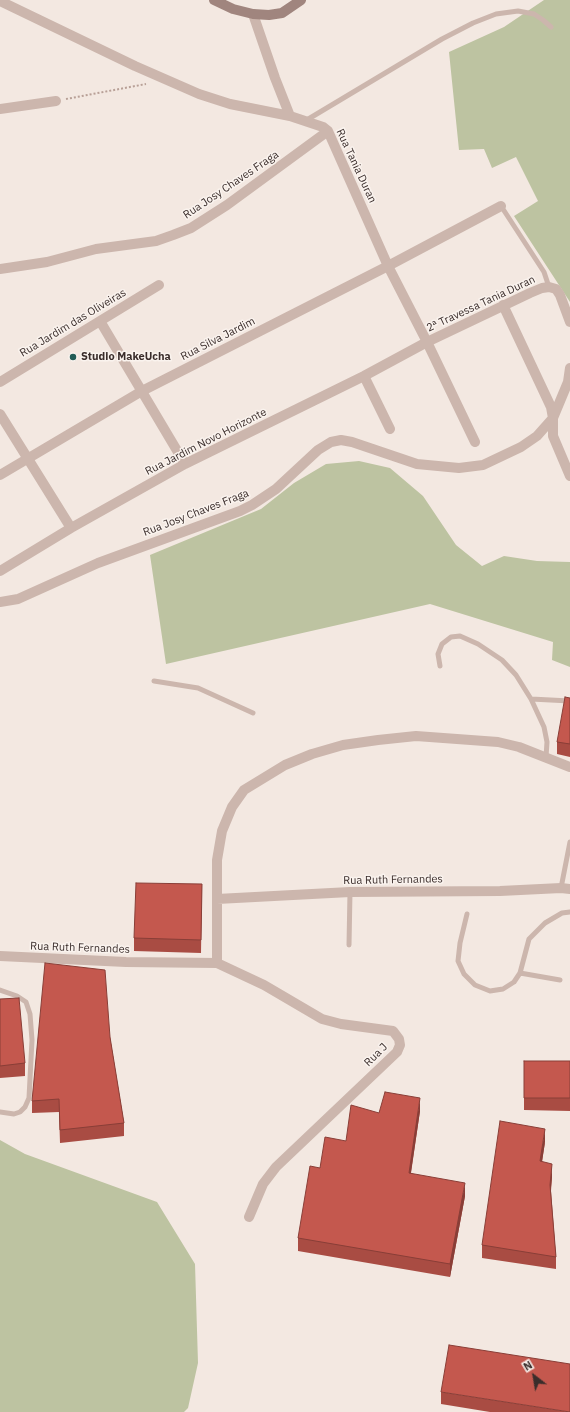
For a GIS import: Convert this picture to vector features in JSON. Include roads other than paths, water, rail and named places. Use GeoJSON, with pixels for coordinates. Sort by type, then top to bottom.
{"type":"FeatureCollection","features":[{"type":"Feature","properties":{"kind":"main road"},"geometry":{"type":"LineString","coordinates":[[214,0],[231,4],[253,14],[269,15],[282,12],[302,0]]}},
{"type":"Feature","properties":{"kind":"street","name":"Rua Tania Duran"},"geometry":{"type":"LineString","coordinates":[[0,1],[135,66],[199,94],[230,104],[290,116],[323,127],[328,131],[388,266],[427,342],[475,442]]}},
{"type":"Feature","properties":{"kind":"street"},"geometry":{"type":"LineString","coordinates":[[253,14],[274,78],[290,116]]}},
{"type":"Feature","properties":{"kind":"street"},"geometry":{"type":"LineString","coordinates":[[0,109],[56,101]]}},
{"type":"Feature","properties":{"kind":"street","name":"Rua Josy Chaves Fraga"},"geometry":{"type":"LineString","coordinates":[[0,269],[47,262],[96,249],[156,241],[190,228],[227,204],[328,131]]}},
{"type":"Feature","properties":{"kind":"street","name":"Rua Silva Jardim"},"geometry":{"type":"LineString","coordinates":[[0,474],[142,391],[388,266],[501,206]]}},
{"type":"Feature","properties":{"kind":"street","name":"Rua Jardim das Oliveiras"},"geometry":{"type":"LineString","coordinates":[[0,382],[159,285]]}},
{"type":"Feature","properties":{"kind":"street","name":"2ª Travessa Tania Duran"},"geometry":{"type":"LineString","coordinates":[[427,342],[503,305],[542,288],[549,287],[556,289],[560,294],[570,322]]}},
{"type":"Feature","properties":{"kind":"street"},"geometry":{"type":"LineString","coordinates":[[503,305],[551,407],[553,418],[553,436],[557,449],[570,476]]}},
{"type":"Feature","properties":{"kind":"street"},"geometry":{"type":"LineString","coordinates":[[100,322],[185,464]]}},
{"type":"Feature","properties":{"kind":"street","name":"Rua Jardim Novo Horizonte"},"geometry":{"type":"LineString","coordinates":[[0,571],[71,528],[185,464],[364,376],[427,342]]}},
{"type":"Feature","properties":{"kind":"street"},"geometry":{"type":"LineString","coordinates":[[553,418],[568,382],[570,368]]}},
{"type":"Feature","properties":{"kind":"street"},"geometry":{"type":"LineString","coordinates":[[364,376],[390,429]]}},
{"type":"Feature","properties":{"kind":"street"},"geometry":{"type":"LineString","coordinates":[[0,414],[71,528]]}},
{"type":"Feature","properties":{"kind":"street","name":"Rua Josy Chaves Fraga"},"geometry":{"type":"LineString","coordinates":[[0,602],[18,599],[98,562],[240,511],[276,489],[318,450],[331,442],[341,440],[352,442],[417,464],[458,468],[483,465],[521,447],[537,436],[553,418]]}},
{"type":"Feature","properties":{"kind":"street"},"geometry":{"type":"LineString","coordinates":[[217,963],[217,860],[222,831],[232,807],[244,790],[285,765],[312,754],[343,745],[416,736],[498,742],[519,746],[570,767]]}},
{"type":"Feature","properties":{"kind":"street","name":"Rua Ruth Fernandes"},"geometry":{"type":"LineString","coordinates":[[217,899],[350,892],[565,888]]}},
{"type":"Feature","properties":{"kind":"street","name":"Rua Ruth Fernandes"},"geometry":{"type":"LineString","coordinates":[[0,956],[126,962],[217,963]]}},
{"type":"Feature","properties":{"kind":"street","name":"Rua J"},"geometry":{"type":"LineString","coordinates":[[217,963],[264,985],[322,1019],[341,1024],[392,1031],[399,1039],[400,1045],[396,1052],[276,1167],[263,1184],[249,1218]]}},
{"type":"Feature","properties":{"kind":"lane"},"geometry":{"type":"LineString","coordinates":[[305,121],[442,39],[473,23],[496,14],[518,10],[534,14],[551,27]]}},
{"type":"Feature","properties":{"kind":"lane"},"geometry":{"type":"LineString","coordinates":[[501,206],[544,272],[549,287]]}},
{"type":"Feature","properties":{"kind":"lane"},"geometry":{"type":"LineString","coordinates":[[440,666],[438,654],[442,644],[451,637],[460,636],[478,644],[502,660],[516,675],[531,699],[544,727],[548,742],[546,757]]}},
{"type":"Feature","properties":{"kind":"lane"},"geometry":{"type":"LineString","coordinates":[[154,681],[198,688],[253,713]]}},
{"type":"Feature","properties":{"kind":"lane"},"geometry":{"type":"LineString","coordinates":[[531,699],[570,702]]}},
{"type":"Feature","properties":{"kind":"lane"},"geometry":{"type":"LineString","coordinates":[[565,888],[570,842]]}},
{"type":"Feature","properties":{"kind":"lane"},"geometry":{"type":"LineString","coordinates":[[349,945],[350,892]]}},
{"type":"Feature","properties":{"kind":"lane"},"geometry":{"type":"LineString","coordinates":[[467,914],[460,943],[458,961],[464,974],[475,985],[490,991],[503,989],[514,982],[520,973],[529,939],[545,923],[562,913],[570,912]]}},
{"type":"Feature","properties":{"kind":"lane"},"geometry":{"type":"LineString","coordinates":[[520,973],[560,980]]}},
{"type":"Feature","properties":{"kind":"lane"},"geometry":{"type":"LineString","coordinates":[[0,990],[17,996],[26,1002],[30,1014],[32,1040],[29,1098],[25,1107],[20,1112],[14,1114],[0,1112]]}},
{"type":"Feature","properties":{"kind":"place","name":"Studio MakeUcha"},"geometry":{"type":"Point","coordinates":[73,357]}}]}
